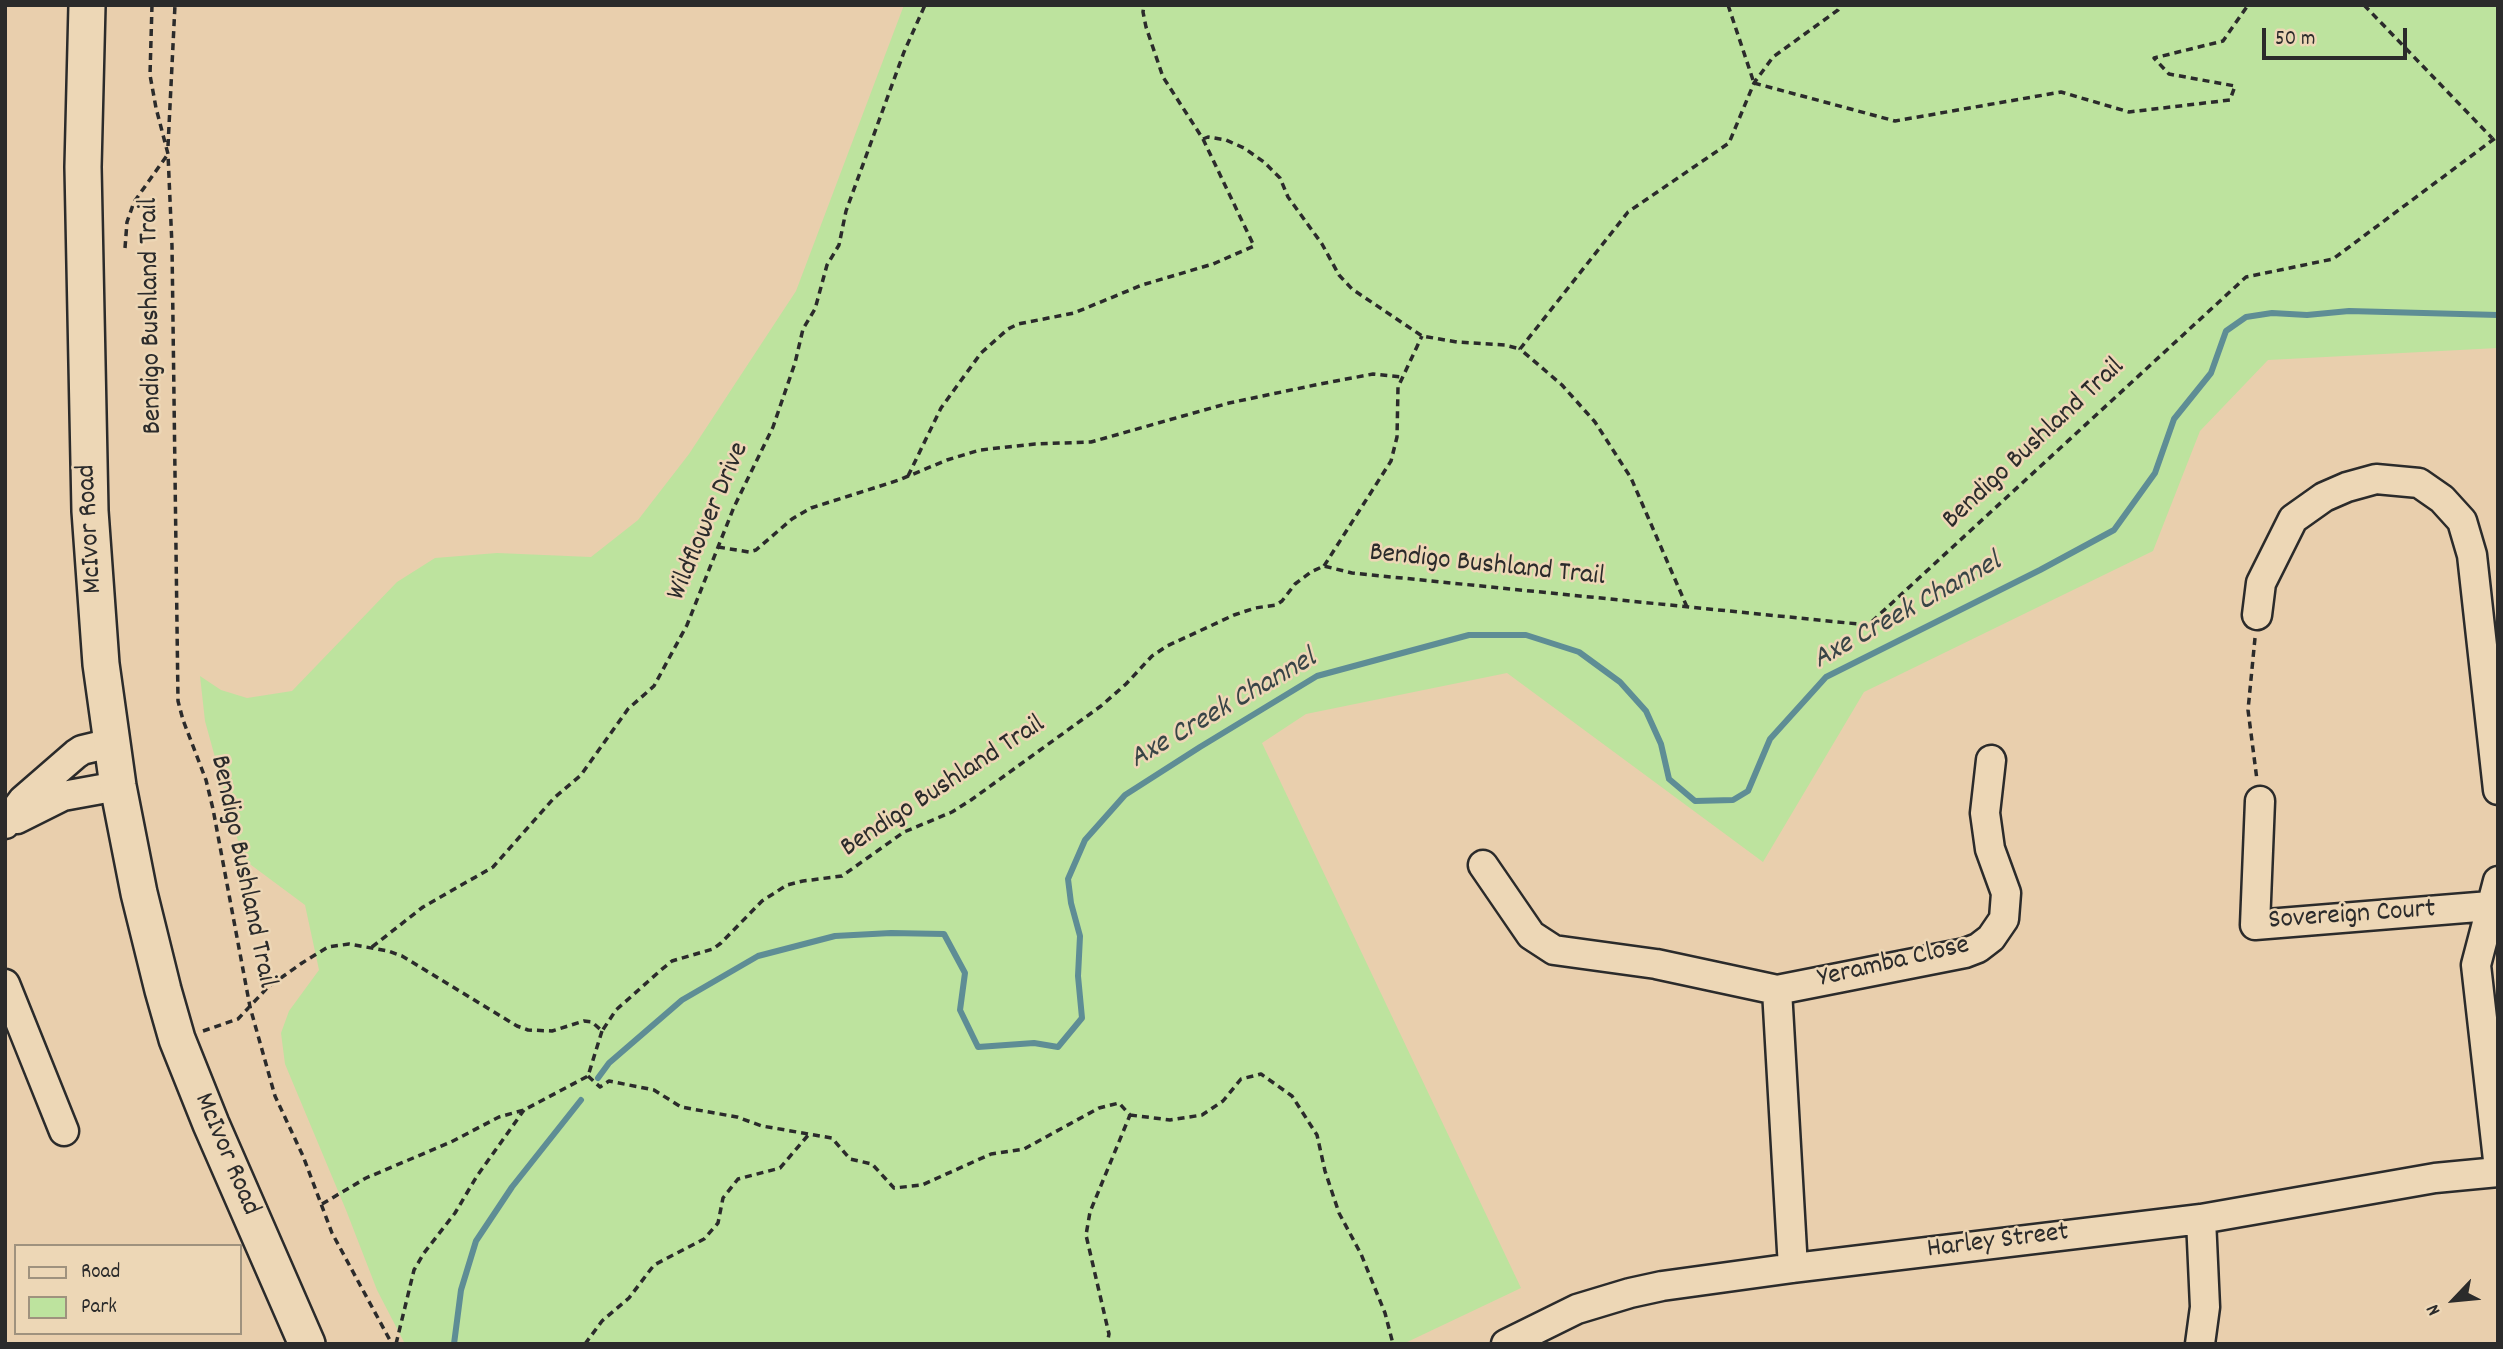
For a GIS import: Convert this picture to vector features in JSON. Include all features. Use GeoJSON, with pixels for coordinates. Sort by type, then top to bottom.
{"type":"FeatureCollection","features":[{"type":"Feature","properties":{"kind":"main road","name":"McIvor Road"},"geometry":{"type":"LineString","coordinates":[[87,5],[83,167],[90,511],[101,664],[111,743],[139,893],[163,990],[226,1199],[283,1344]]}},
{"type":"Feature","properties":{"kind":"main road","name":"McIvor Road"},"geometry":{"type":"LineString","coordinates":[[178,1041],[307,1344]]}},
{"type":"Feature","properties":{"kind":"street"},"geometry":{"type":"LineString","coordinates":[[2257,615],[2262,583],[2293,519],[2324,497],[2376,479],[2419,483],[2442,499],[2462,521],[2472,555],[2498,790]]}},
{"type":"Feature","properties":{"kind":"street"},"geometry":{"type":"LineString","coordinates":[[6,823],[23,800],[76,754],[111,743]]}},
{"type":"Feature","properties":{"kind":"street","name":"Yeramba Close"},"geometry":{"type":"LineString","coordinates":[[1483,865],[1531,934],[1553,950],[1656,964],[1777,990],[1965,953],[1979,948],[1991,938],[2004,919],[2006,893],[1990,849],[1984,813],[1991,760]]}},
{"type":"Feature","properties":{"kind":"street"},"geometry":{"type":"LineString","coordinates":[[6,823],[26,816],[63,796],[118,786]]}},
{"type":"Feature","properties":{"kind":"street","name":"Sovereign Court"},"geometry":{"type":"LineString","coordinates":[[2260,801],[2255,925],[2494,894]]}},
{"type":"Feature","properties":{"kind":"street"},"geometry":{"type":"LineString","coordinates":[[2494,894],[2476,965],[2498,1160]]}},
{"type":"Feature","properties":{"kind":"street"},"geometry":{"type":"LineString","coordinates":[[5,984],[64,1131]]}},
{"type":"Feature","properties":{"kind":"street"},"geometry":{"type":"LineString","coordinates":[[1777,990],[1793,1268]]}},
{"type":"Feature","properties":{"kind":"street","name":"Harley Street"},"geometry":{"type":"LineString","coordinates":[[1506,1344],[1577,1309],[1630,1293],[1793,1268],[2201,1219],[2435,1178],[2498,1172]]}},
{"type":"Feature","properties":{"kind":"street"},"geometry":{"type":"LineString","coordinates":[[2200,1344],[2205,1307],[2201,1219]]}},
{"type":"Feature","properties":{"kind":"path","name":"Bendigo Bushland Trail"},"geometry":{"type":"LineString","coordinates":[[152,5],[150,75],[168,154],[172,246],[176,680],[183,720],[206,780],[213,809],[250,1007]]}},
{"type":"Feature","properties":{"kind":"path"},"geometry":{"type":"LineString","coordinates":[[125,248],[129,214],[134,202],[168,154],[175,5]]}},
{"type":"Feature","properties":{"kind":"path","name":"Wildflower Drive"},"geometry":{"type":"LineString","coordinates":[[372,947],[423,907],[494,867],[554,798],[581,775],[628,709],[654,686],[687,625],[734,507],[773,427],[796,363],[803,329],[815,309],[827,265],[839,245],[846,211],[904,52],[925,5]]}},
{"type":"Feature","properties":{"kind":"path"},"geometry":{"type":"LineString","coordinates":[[906,477],[911,473],[941,408],[981,353],[1008,329],[1018,324],[1074,313],[1142,285],[1213,264],[1254,246],[1203,139],[1163,77],[1146,27],[1144,5]]}},
{"type":"Feature","properties":{"kind":"path"},"geometry":{"type":"LineString","coordinates":[[1728,5],[1754,83]]}},
{"type":"Feature","properties":{"kind":"path"},"geometry":{"type":"LineString","coordinates":[[1520,349],[1628,212],[1729,143],[1754,83],[1773,57],[1838,10],[1841,5]]}},
{"type":"Feature","properties":{"kind":"path"},"geometry":{"type":"LineString","coordinates":[[1754,83],[1895,121],[2061,92],[2129,112],[2230,100],[2235,86],[2169,74],[2154,58],[2223,41],[2248,5]]}},
{"type":"Feature","properties":{"kind":"path"},"geometry":{"type":"LineString","coordinates":[[2364,5],[2493,138]]}},
{"type":"Feature","properties":{"kind":"path","name":"Bendigo Bushland Trail"},"geometry":{"type":"LineString","coordinates":[[250,1007],[268,987],[302,963],[328,947],[349,944],[372,947],[402,956],[517,1026],[528,1030],[552,1031],[584,1020],[592,1022],[602,1031],[616,1010],[672,961],[713,949],[762,901],[787,885],[842,876],[904,832],[961,806],[1003,779],[1101,706],[1152,656],[1167,646],[1234,615],[1276,605],[1296,584],[1324,566],[1352,573],[1868,625],[2246,277],[2333,259],[2498,136]]}},
{"type":"Feature","properties":{"kind":"path"},"geometry":{"type":"LineString","coordinates":[[1203,139],[1208,137],[1226,140],[1244,148],[1280,178],[1288,197],[1322,244],[1339,275],[1352,289],[1422,336],[1520,349],[1562,384],[1595,422],[1631,478],[1687,607]]}},
{"type":"Feature","properties":{"kind":"path"},"geometry":{"type":"LineString","coordinates":[[1324,566],[1391,461],[1397,437],[1398,387],[1422,336]]}},
{"type":"Feature","properties":{"kind":"path"},"geometry":{"type":"LineString","coordinates":[[718,547],[749,552],[756,550],[801,512],[980,450],[1091,442],[1229,403],[1315,385],[1373,374],[1402,377]]}},
{"type":"Feature","properties":{"kind":"path"},"geometry":{"type":"LineString","coordinates":[[2257,615],[2248,710],[2260,801]]}},
{"type":"Feature","properties":{"kind":"path"},"geometry":{"type":"LineString","coordinates":[[178,1041],[238,1019],[250,1007],[275,1096],[303,1156],[332,1233],[394,1344]]}},
{"type":"Feature","properties":{"kind":"path"},"geometry":{"type":"LineString","coordinates":[[322,1204],[366,1178],[451,1142],[499,1117],[524,1110],[588,1076],[602,1031]]}},
{"type":"Feature","properties":{"kind":"path"},"geometry":{"type":"LineString","coordinates":[[588,1076],[600,1087],[609,1082],[654,1090],[681,1107],[737,1117],[762,1126],[832,1138],[850,1159],[872,1164],[894,1188],[922,1185],[991,1154],[1024,1149],[1099,1108],[1119,1103],[1130,1115],[1170,1120],[1202,1115],[1223,1101],[1241,1079],[1261,1074],[1292,1096],[1317,1135],[1339,1213],[1361,1254],[1385,1313],[1393,1344]]}},
{"type":"Feature","properties":{"kind":"path"},"geometry":{"type":"LineString","coordinates":[[394,1344],[414,1270],[524,1110]]}},
{"type":"Feature","properties":{"kind":"path"},"geometry":{"type":"LineString","coordinates":[[1107,1344],[1109,1334],[1086,1235],[1090,1212],[1130,1115]]}},
{"type":"Feature","properties":{"kind":"path"},"geometry":{"type":"LineString","coordinates":[[585,1344],[602,1321],[629,1298],[654,1265],[704,1239],[718,1223],[723,1198],[738,1179],[780,1168],[810,1133]]}},
{"type":"Feature","properties":{"kind":"green space"},"geometry":{"type":"Polygon","coordinates":[[[904,5],[2498,5],[2498,348],[2268,360],[2200,431],[2153,551],[1864,692],[1763,862],[1507,673],[1306,714],[1262,743],[1521,1288],[1403,1344],[405,1344],[377,1290],[285,1064],[281,1033],[289,1011],[319,970],[305,905],[243,859],[205,721],[200,676],[221,690],[247,698],[292,691],[397,582],[435,558],[497,553],[591,557],[638,520],[689,454],[796,291],[904,5]]]}},
{"type":"Feature","properties":{"kind":"waterway","name":"Axe Creek Channel"},"geometry":{"type":"LineString","coordinates":[[598,1078],[609,1063],[682,1000],[758,956],[835,936],[944,934],[965,973],[960,1010],[978,1047],[1034,1043],[1058,1047],[1082,1018],[1078,976],[1080,936],[1068,879],[1085,840],[1125,795],[1317,676],[1469,635],[1526,635],[1579,652],[1620,682],[1646,711],[1661,744],[1669,779],[1695,801],[1733,800],[1748,791],[1770,739],[1826,677],[2114,530],[2155,473],[2174,419],[2211,373],[2226,331],[2246,317],[2272,313],[2307,315],[2349,311],[2498,315]]}},
{"type":"Feature","properties":{"kind":"waterway","name":"Axe Creek Channel"},"geometry":{"type":"LineString","coordinates":[[454,1344],[461,1290],[476,1241],[512,1187],[581,1100]]}}]}
